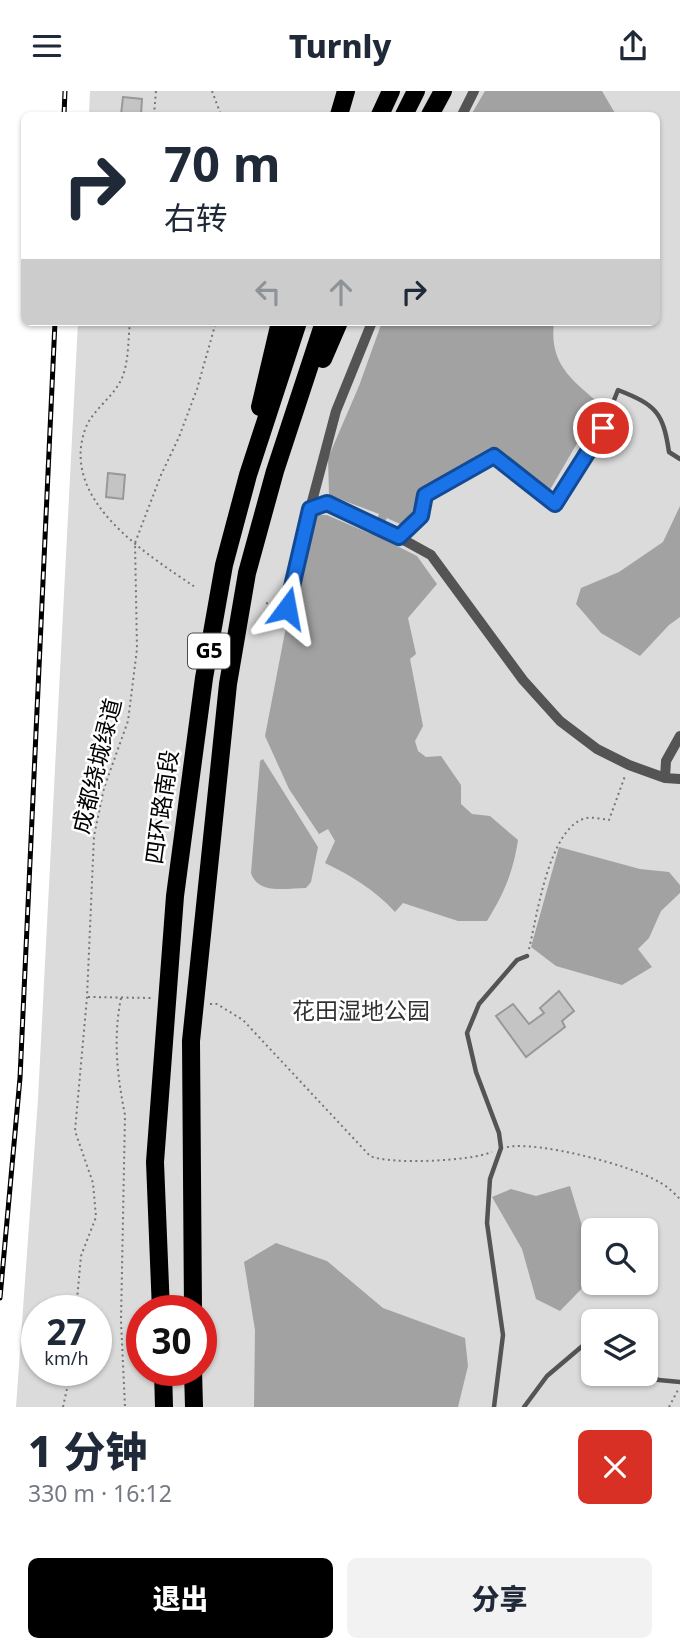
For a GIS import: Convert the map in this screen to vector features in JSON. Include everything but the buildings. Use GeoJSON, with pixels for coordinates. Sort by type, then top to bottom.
{"type":"FeatureCollection","features":[{"type":"Feature","properties":{"kind":"highway"},"geometry":{"type":"LineString","coordinates":[[340,112],[346,91]]}},
{"type":"Feature","properties":{"kind":"highway"},"geometry":{"type":"LineString","coordinates":[[381,112],[391,91]]}},
{"type":"Feature","properties":{"kind":"highway"},"geometry":{"type":"LineString","coordinates":[[406,112],[416,91]]}},
{"type":"Feature","properties":{"kind":"highway"},"geometry":{"type":"LineString","coordinates":[[432,112],[443,91]]}},
{"type":"Feature","properties":{"kind":"highway"},"geometry":{"type":"LineString","coordinates":[[248,475],[266,375],[278,326]]}},
{"type":"Feature","properties":{"kind":"highway","name":"四环路南段"},"geometry":{"type":"LineString","coordinates":[[159,1295],[155,1162],[163,999],[204,678],[224,565],[248,475],[297,326]]}},
{"type":"Feature","properties":{"kind":"highway","name":"G5"},"geometry":{"type":"LineString","coordinates":[[193,1295],[191,1041],[200,1003],[228,684],[247,573],[275,471],[323,326]]}},
{"type":"Feature","properties":{"kind":"highway"},"geometry":{"type":"LineString","coordinates":[[275,471],[337,326]]}},
{"type":"Feature","properties":{"kind":"highway"},"geometry":{"type":"LineString","coordinates":[[163,1386],[164,1407]]}},
{"type":"Feature","properties":{"kind":"highway"},"geometry":{"type":"LineString","coordinates":[[193,1386],[194,1407]]}},
{"type":"Feature","properties":{"kind":"street"},"geometry":{"type":"LineString","coordinates":[[464,112],[474,91]]}},
{"type":"Feature","properties":{"kind":"street"},"geometry":{"type":"LineString","coordinates":[[287,608],[336,411],[370,326]]}},
{"type":"Feature","properties":{"kind":"street"},"geometry":{"type":"LineString","coordinates":[[310,509],[327,503],[378,526],[431,555],[523,680],[560,721],[597,749],[629,765],[666,778],[680,779]]}},
{"type":"Feature","properties":{"kind":"street"},"geometry":{"type":"LineString","coordinates":[[666,778],[666,761],[680,736]]}},
{"type":"Feature","properties":{"kind":"lane"},"geometry":{"type":"LineString","coordinates":[[399,537],[421,516],[425,495],[494,456],[555,504],[603,428],[618,390],[639,398],[659,414],[669,452],[680,459]]}},
{"type":"Feature","properties":{"kind":"lane"},"geometry":{"type":"LineString","coordinates":[[494,1407],[503,1335],[487,1223],[490,1179],[501,1148],[499,1133],[476,1072],[467,1033],[479,1005],[517,960],[527,956]]}},
{"type":"Feature","properties":{"kind":"lane"},"geometry":{"type":"LineString","coordinates":[[524,1407],[547,1376],[581,1347]]}},
{"type":"Feature","properties":{"kind":"lane"},"geometry":{"type":"LineString","coordinates":[[658,1380],[680,1385]]}},
{"type":"Feature","properties":{"kind":"path"},"geometry":{"type":"LineString","coordinates":[[154,112],[156,91]]}},
{"type":"Feature","properties":{"kind":"path"},"geometry":{"type":"LineString","coordinates":[[212,91],[220,112]]}},
{"type":"Feature","properties":{"kind":"path"},"geometry":{"type":"LineString","coordinates":[[129,326],[122,379],[87,424],[82,442],[82,459],[89,493],[108,518],[135,543],[195,587]]}},
{"type":"Feature","properties":{"kind":"path","name":"成都绕城绿道"},"geometry":{"type":"LineString","coordinates":[[77,1295],[81,1256],[96,1217],[93,1183],[75,1131],[87,997],[94,836],[104,788],[128,721],[137,649],[135,543],[160,475],[184,425],[215,326]]}},
{"type":"Feature","properties":{"kind":"path"},"geometry":{"type":"LineString","coordinates":[[527,956],[554,849],[573,825],[587,818],[608,820],[629,765]]}},
{"type":"Feature","properties":{"kind":"path"},"geometry":{"type":"LineString","coordinates":[[87,997],[163,999]]}},
{"type":"Feature","properties":{"kind":"path"},"geometry":{"type":"LineString","coordinates":[[121,998],[115,1028],[118,1083],[125,1115],[121,1321],[125,1407]]}},
{"type":"Feature","properties":{"kind":"path"},"geometry":{"type":"LineString","coordinates":[[200,1003],[216,1005],[243,1020],[370,1156],[382,1161],[454,1159],[484,1156],[501,1148],[518,1145],[534,1147],[607,1162],[659,1182],[680,1199]]}},
{"type":"Feature","properties":{"kind":"path"},"geometry":{"type":"LineString","coordinates":[[669,1407],[680,1385]]}},
{"type":"Feature","properties":{"kind":"path"},"geometry":{"type":"LineString","coordinates":[[63,1407],[68,1386]]}},
{"type":"Feature","properties":{"kind":"green space","name":"花田湿地公园"},"geometry":{"type":"Polygon","coordinates":[[[90,91],[680,91],[680,1407],[16,1407],[21,1337],[21,1386],[112,1386],[112,1295],[24,1295],[38,1099],[78,326],[660,326],[660,112],[89,112],[90,91]]]}},
{"type":"Feature","properties":{"kind":"shaded area"},"geometry":{"type":"Polygon","coordinates":[[[485,91],[602,91],[614,112],[473,112],[485,91]]]}},
{"type":"Feature","properties":{"kind":"shaded area"},"geometry":{"type":"Polygon","coordinates":[[[381,326],[554,326],[555,349],[564,369],[600,404],[544,500],[488,456],[420,494],[422,510],[402,525],[387,518],[377,536],[417,556],[437,584],[408,618],[416,654],[410,659],[423,726],[415,741],[418,751],[426,757],[441,756],[461,785],[461,804],[472,814],[490,816],[518,840],[507,882],[487,921],[458,921],[403,903],[395,912],[363,884],[325,863],[335,841],[328,829],[319,834],[289,789],[265,736],[306,523],[317,515],[327,515],[371,534],[379,514],[329,495],[328,458],[359,386],[381,326]]]}},
{"type":"Feature","properties":{"kind":"shaded area"},"geometry":{"type":"Polygon","coordinates":[[[680,506],[680,617],[640,656],[601,633],[576,604],[581,588],[619,572],[663,542],[680,506]]]}},
{"type":"Feature","properties":{"kind":"shaded area"},"geometry":{"type":"Polygon","coordinates":[[[263,759],[318,847],[311,882],[306,888],[266,887],[260,885],[251,873],[260,761],[263,759]]]}},
{"type":"Feature","properties":{"kind":"shaded area"},"geometry":{"type":"Polygon","coordinates":[[[559,847],[640,869],[669,872],[680,885],[680,893],[661,911],[649,938],[638,949],[652,967],[622,985],[556,966],[531,947],[559,847]]]}},
{"type":"Feature","properties":{"kind":"shaded area"},"geometry":{"type":"Polygon","coordinates":[[[570,1186],[581,1222],[581,1289],[560,1311],[536,1299],[522,1249],[492,1197],[511,1189],[536,1196],[570,1186]]]}},
{"type":"Feature","properties":{"kind":"shaded area"},"geometry":{"type":"Polygon","coordinates":[[[276,1243],[327,1261],[383,1308],[465,1338],[468,1366],[458,1407],[254,1407],[255,1330],[244,1262],[276,1243]]]}},
{"type":"Feature","properties":{"kind":"railway"},"geometry":{"type":"LineString","coordinates":[[64,112],[65,91]]}},
{"type":"Feature","properties":{"kind":"railway"},"geometry":{"type":"LineString","coordinates":[[0,1298],[20,1078],[55,326]]}},
{"type":"Feature","properties":{"kind":"route"},"geometry":{"type":"LineString","coordinates":[[287,608],[310,509],[327,503],[399,537],[421,516],[425,495],[494,456],[542,491],[555,504],[579,470],[603,428]]}}]}
